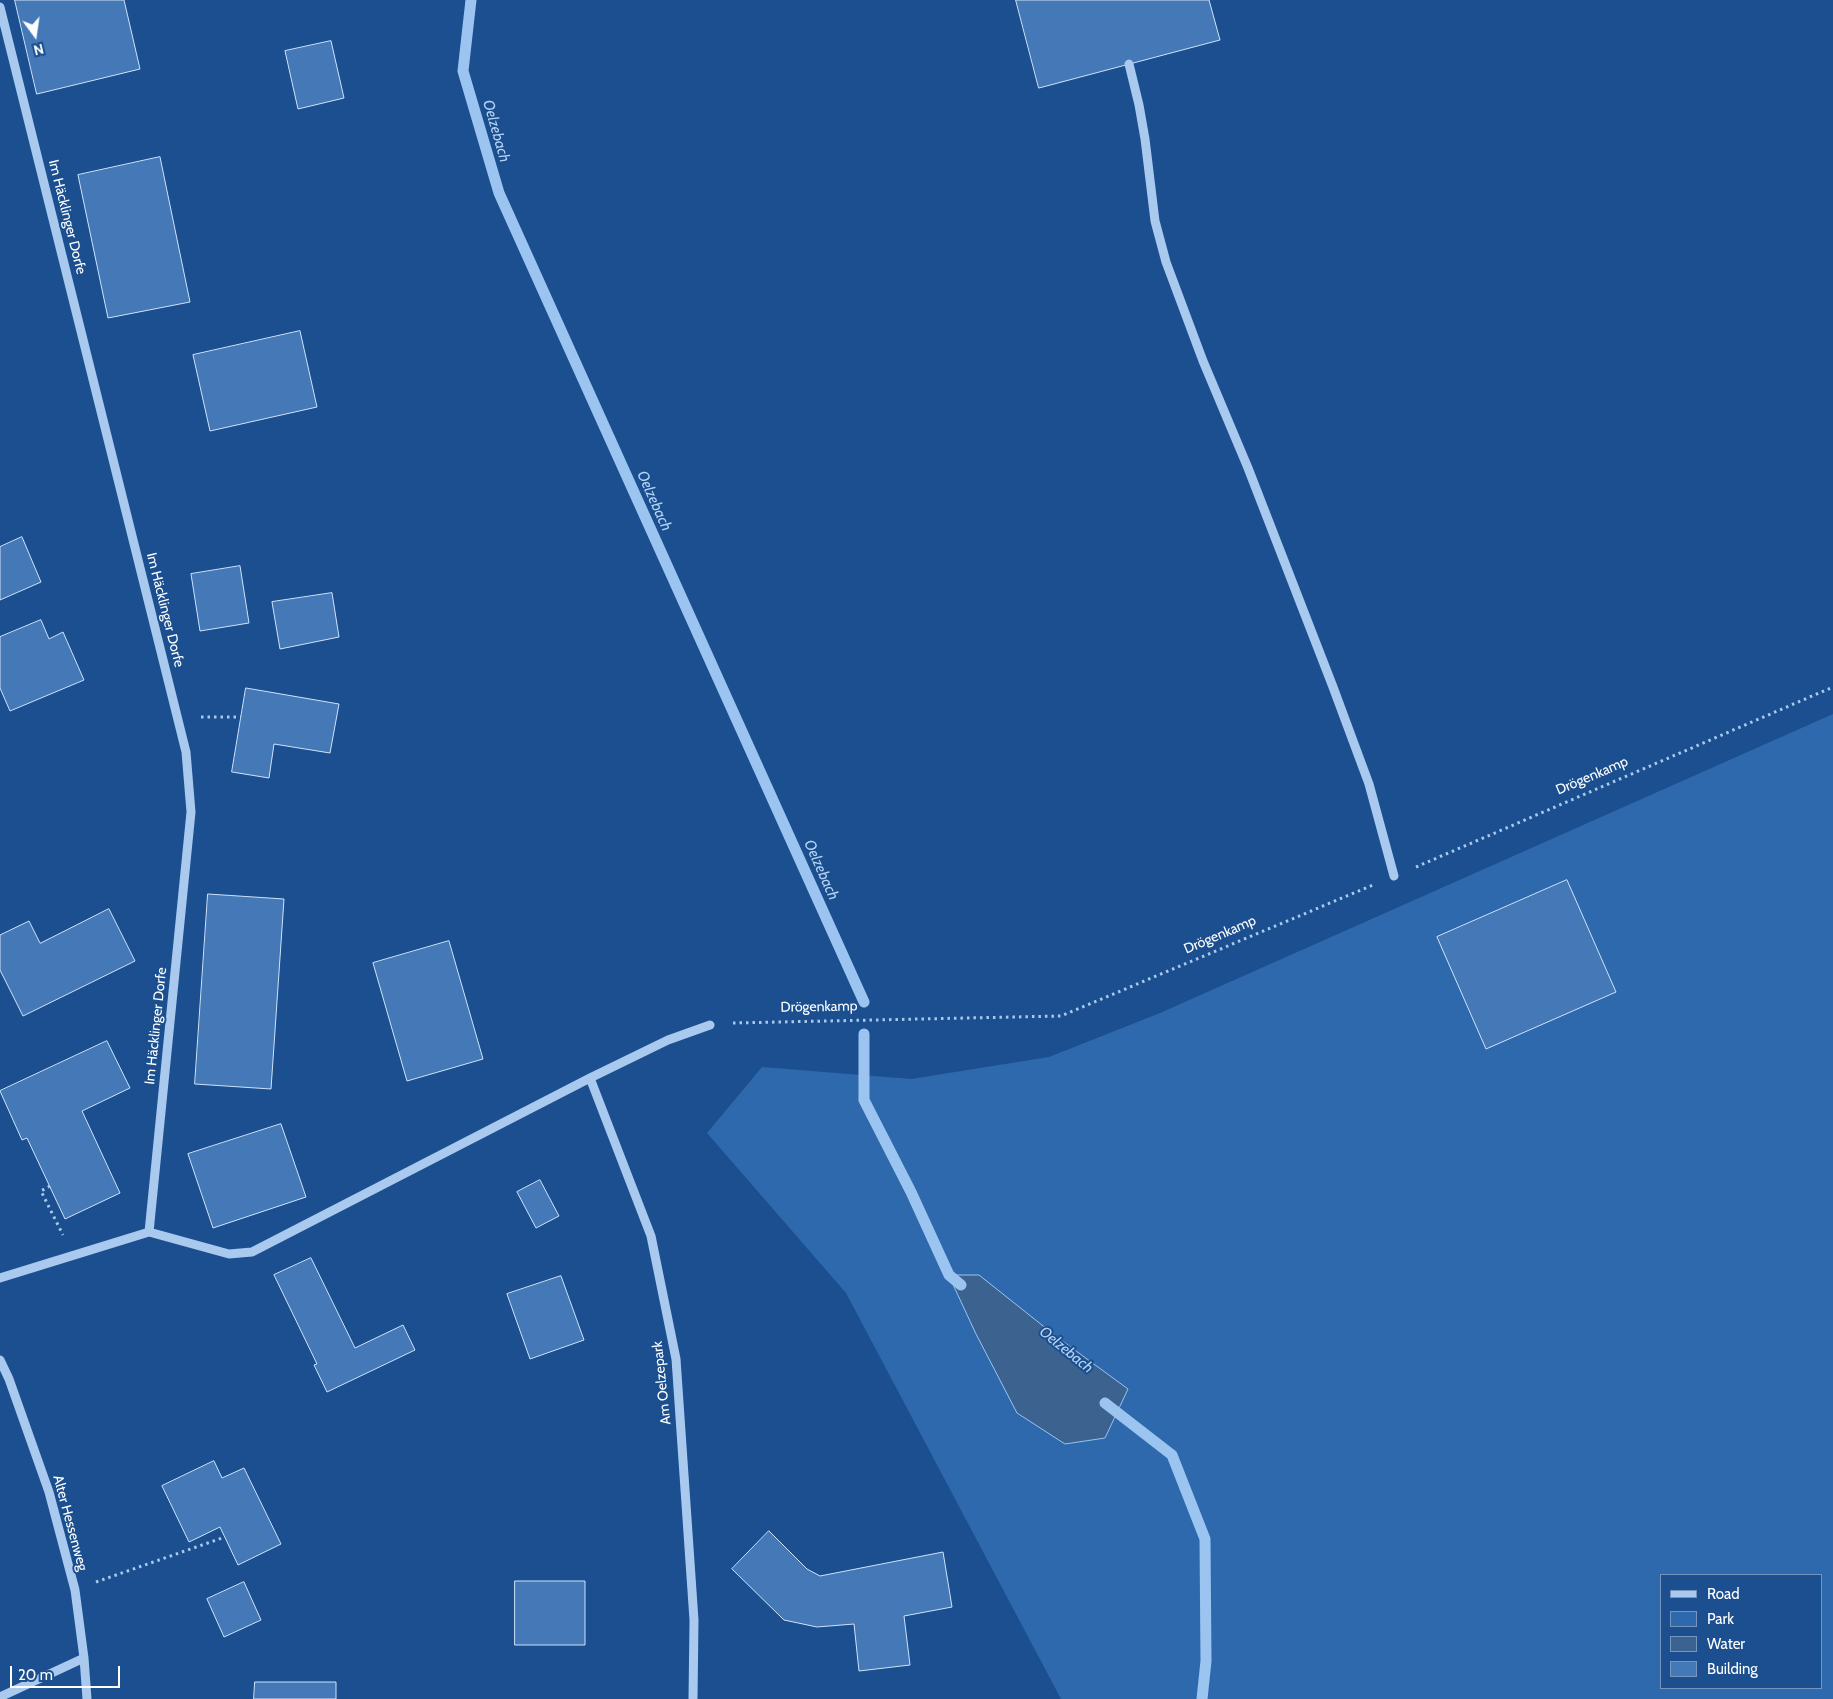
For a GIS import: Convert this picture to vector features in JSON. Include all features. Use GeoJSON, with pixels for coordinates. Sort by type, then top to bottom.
{"type":"FeatureCollection","features":[{"type":"Feature","properties":{"kind":"street","name":"Im Häcklinger Dorfe"},"geometry":{"type":"LineString","coordinates":[[0,7],[186,752],[191,812],[149,1232]]}},
{"type":"Feature","properties":{"kind":"street"},"geometry":{"type":"LineString","coordinates":[[1129,64],[1140,105],[1155,221],[1166,262],[1203,361],[1248,468],[1333,687],[1368,784],[1394,876]]}},
{"type":"Feature","properties":{"kind":"street"},"geometry":{"type":"LineString","coordinates":[[0,1278],[149,1232],[229,1254],[252,1252],[590,1078],[668,1040],[710,1025]]}},
{"type":"Feature","properties":{"kind":"street","name":"Am Oelzepark"},"geometry":{"type":"LineString","coordinates":[[590,1078],[651,1236],[676,1359],[694,1620],[693,1699]]}},
{"type":"Feature","properties":{"kind":"street","name":"Alter Hessenweg"},"geometry":{"type":"LineString","coordinates":[[0,1360],[9,1379],[50,1492],[75,1590],[84,1658],[87,1699]]}},
{"type":"Feature","properties":{"kind":"street"},"geometry":{"type":"LineString","coordinates":[[0,1698],[84,1658]]}},
{"type":"Feature","properties":{"kind":"path","name":"Drögenkamp"},"geometry":{"type":"LineString","coordinates":[[710,1025],[746,1022],[1061,1016],[1394,876],[1833,687]]}},
{"type":"Feature","properties":{"kind":"path"},"geometry":{"type":"LineString","coordinates":[[177,717],[241,717]]}},
{"type":"Feature","properties":{"kind":"path"},"geometry":{"type":"LineString","coordinates":[[50,1186],[41,1191],[74,1255]]}},
{"type":"Feature","properties":{"kind":"path"},"geometry":{"type":"LineString","coordinates":[[75,1590],[225,1537]]}},
{"type":"Feature","properties":{"kind":"green space"},"geometry":{"type":"Polygon","coordinates":[[[1833,714],[1833,1699],[1061,1699],[846,1293],[707,1133],[762,1067],[911,1079],[1049,1057],[1160,1013],[1833,714]],[[1057,1337],[1065,1444],[1105,1438],[1128,1389],[1057,1337]]]}},
{"type":"Feature","properties":{"kind":"water"},"geometry":{"type":"Polygon","coordinates":[[[949,1275],[979,1275],[1057,1337],[1128,1389],[1105,1438],[1065,1444],[1017,1413],[976,1334],[949,1275]]]}},
{"type":"Feature","properties":{"kind":"building"},"geometry":{"type":"Polygon","coordinates":[[[15,0],[124,0],[140,69],[37,94],[15,0]]]}},
{"type":"Feature","properties":{"kind":"building"},"geometry":{"type":"Polygon","coordinates":[[[1016,0],[1209,0],[1220,40],[1039,88],[1016,0]]]}},
{"type":"Feature","properties":{"kind":"building"},"geometry":{"type":"Polygon","coordinates":[[[331,41],[344,98],[298,109],[285,51],[331,41]]]}},
{"type":"Feature","properties":{"kind":"building"},"geometry":{"type":"Polygon","coordinates":[[[160,157],[190,302],[108,318],[78,175],[160,157]]]}},
{"type":"Feature","properties":{"kind":"building"},"geometry":{"type":"Polygon","coordinates":[[[300,331],[317,407],[210,431],[193,355],[300,331]]]}},
{"type":"Feature","properties":{"kind":"building"},"geometry":{"type":"Polygon","coordinates":[[[22,537],[41,582],[0,600],[0,547],[22,537]]]}},
{"type":"Feature","properties":{"kind":"building"},"geometry":{"type":"Polygon","coordinates":[[[240,566],[249,623],[200,631],[191,574],[240,566]]]}},
{"type":"Feature","properties":{"kind":"building"},"geometry":{"type":"Polygon","coordinates":[[[332,593],[339,637],[280,649],[272,602],[332,593]]]}},
{"type":"Feature","properties":{"kind":"building"},"geometry":{"type":"Polygon","coordinates":[[[41,620],[49,639],[63,632],[84,680],[10,711],[0,688],[0,637],[41,620]]]}},
{"type":"Feature","properties":{"kind":"building"},"geometry":{"type":"Polygon","coordinates":[[[246,688],[339,704],[330,753],[274,744],[269,778],[232,772],[246,688]]]}},
{"type":"Feature","properties":{"kind":"building"},"geometry":{"type":"Polygon","coordinates":[[[1567,880],[1616,992],[1486,1049],[1437,937],[1567,880]]]}},
{"type":"Feature","properties":{"kind":"building"},"geometry":{"type":"Polygon","coordinates":[[[208,894],[284,899],[271,1089],[195,1084],[208,894]]]}},
{"type":"Feature","properties":{"kind":"building"},"geometry":{"type":"Polygon","coordinates":[[[109,909],[135,961],[23,1016],[0,970],[0,935],[29,921],[40,943],[109,909]]]}},
{"type":"Feature","properties":{"kind":"building"},"geometry":{"type":"Polygon","coordinates":[[[449,941],[483,1059],[407,1081],[373,963],[449,941]]]}},
{"type":"Feature","properties":{"kind":"building"},"geometry":{"type":"Polygon","coordinates":[[[107,1041],[130,1088],[82,1111],[120,1193],[65,1219],[27,1138],[22,1140],[0,1091],[107,1041]]]}},
{"type":"Feature","properties":{"kind":"building"},"geometry":{"type":"Polygon","coordinates":[[[281,1124],[306,1197],[213,1228],[188,1154],[281,1124]]]}},
{"type":"Feature","properties":{"kind":"building"},"geometry":{"type":"Polygon","coordinates":[[[540,1180],[559,1216],[536,1228],[517,1192],[540,1180]]]}},
{"type":"Feature","properties":{"kind":"building"},"geometry":{"type":"Polygon","coordinates":[[[311,1258],[355,1348],[403,1325],[415,1350],[327,1392],[314,1365],[317,1364],[274,1275],[311,1258]]]}},
{"type":"Feature","properties":{"kind":"building"},"geometry":{"type":"Polygon","coordinates":[[[561,1276],[584,1340],[530,1359],[507,1294],[561,1276]]]}},
{"type":"Feature","properties":{"kind":"building"},"geometry":{"type":"Polygon","coordinates":[[[214,1461],[222,1478],[244,1468],[281,1544],[238,1565],[220,1527],[189,1542],[162,1486],[214,1461]]]}},
{"type":"Feature","properties":{"kind":"building"},"geometry":{"type":"Polygon","coordinates":[[[769,1531],[807,1569],[820,1576],[943,1552],[952,1607],[904,1616],[910,1665],[859,1671],[854,1624],[817,1627],[784,1620],[732,1569],[769,1531]]]}},
{"type":"Feature","properties":{"kind":"building"},"geometry":{"type":"Polygon","coordinates":[[[515,1581],[585,1581],[585,1645],[515,1645],[515,1581]]]}},
{"type":"Feature","properties":{"kind":"building"},"geometry":{"type":"Polygon","coordinates":[[[244,1582],[261,1620],[224,1637],[207,1599],[244,1582]]]}},
{"type":"Feature","properties":{"kind":"building"},"geometry":{"type":"Polygon","coordinates":[[[255,1682],[336,1682],[336,1699],[254,1699],[255,1682]]]}},
{"type":"Feature","properties":{"kind":"waterway","name":"Oelzebach"},"geometry":{"type":"LineString","coordinates":[[471,0],[463,71],[499,193],[864,1002]]}},
{"type":"Feature","properties":{"kind":"waterway","name":"Oelzebach"},"geometry":{"type":"LineString","coordinates":[[864,1034],[864,1100],[911,1192],[949,1275],[961,1285]]}},
{"type":"Feature","properties":{"kind":"waterway","name":"Oelzebach"},"geometry":{"type":"LineString","coordinates":[[1105,1403],[1172,1455],[1205,1539],[1206,1661],[1202,1699]]}}]}
